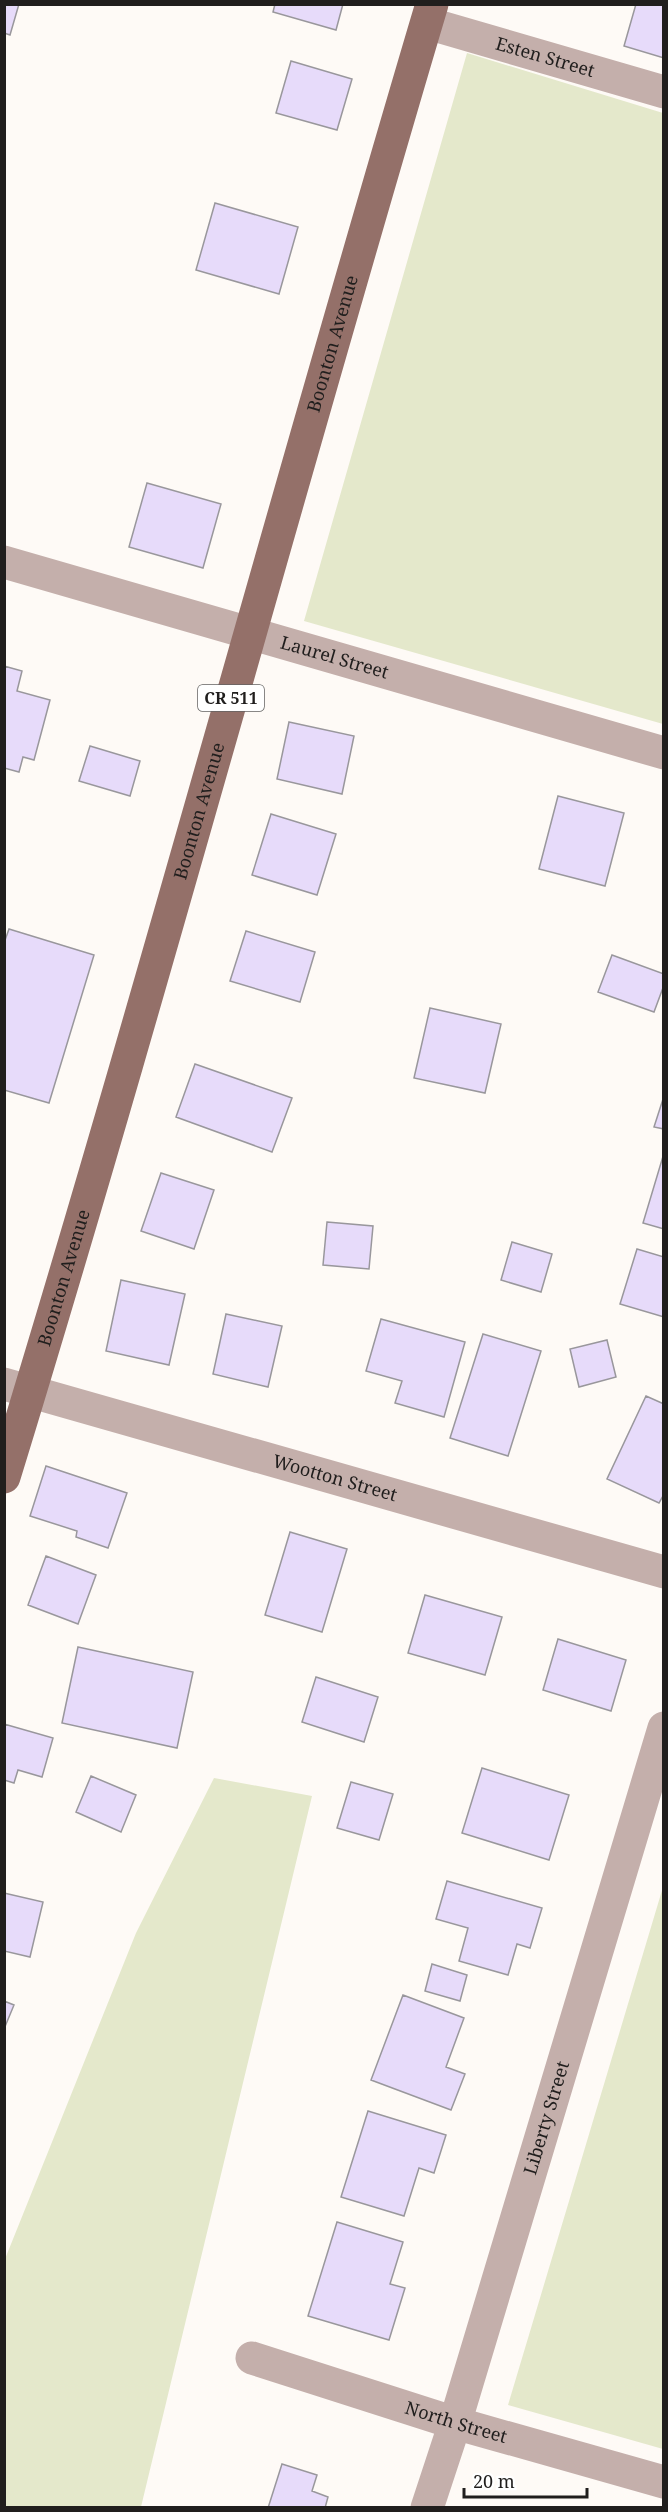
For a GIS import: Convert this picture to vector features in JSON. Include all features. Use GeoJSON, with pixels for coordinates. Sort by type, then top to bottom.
{"type":"FeatureCollection","features":[{"type":"Feature","properties":{"kind":"main road","name":"Boonton Avenue"},"geometry":{"type":"LineString","coordinates":[[4,1477],[17,1388],[137,1033],[249,632],[430,14]]}},
{"type":"Feature","properties":{"kind":"street","name":"Esten Street"},"geometry":{"type":"LineString","coordinates":[[430,14],[663,92]]}},
{"type":"Feature","properties":{"kind":"street","name":"Laurel Street"},"geometry":{"type":"LineString","coordinates":[[4,562],[663,753]]}},
{"type":"Feature","properties":{"kind":"street","name":"Wootton Street"},"geometry":{"type":"LineString","coordinates":[[17,1388],[663,1572]]}},
{"type":"Feature","properties":{"kind":"street","name":"Liberty Street"},"geometry":{"type":"LineString","coordinates":[[427,2508],[455,2423],[663,1728]]}},
{"type":"Feature","properties":{"kind":"street","name":"North Street"},"geometry":{"type":"LineString","coordinates":[[252,2358],[455,2423],[663,2482]]}},
{"type":"Feature","properties":{"kind":"green space"},"geometry":{"type":"Polygon","coordinates":[[[467,53],[663,113],[663,724],[304,621],[467,53]]]}},
{"type":"Feature","properties":{"kind":"green space"},"geometry":{"type":"Polygon","coordinates":[[[214,1778],[312,1796],[141,2507],[5,2507],[5,2259],[136,1933],[214,1778]]]}},
{"type":"Feature","properties":{"kind":"green space"},"geometry":{"type":"Polygon","coordinates":[[[663,1887],[664,2449],[508,2405],[663,1887]]]}},
{"type":"Feature","properties":{"kind":"building"},"geometry":{"type":"Polygon","coordinates":[[[4,4],[19,4],[10,35],[4,33],[4,4]]]}},
{"type":"Feature","properties":{"kind":"building"},"geometry":{"type":"Polygon","coordinates":[[[275,4],[343,4],[336,30],[273,12],[275,4]]]}},
{"type":"Feature","properties":{"kind":"building"},"geometry":{"type":"Polygon","coordinates":[[[636,4],[664,4],[664,58],[624,46],[636,4]]]}},
{"type":"Feature","properties":{"kind":"building"},"geometry":{"type":"Polygon","coordinates":[[[291,61],[352,79],[337,130],[276,113],[291,61]]]}},
{"type":"Feature","properties":{"kind":"building"},"geometry":{"type":"Polygon","coordinates":[[[215,203],[298,227],[279,294],[196,270],[215,203]]]}},
{"type":"Feature","properties":{"kind":"building"},"geometry":{"type":"Polygon","coordinates":[[[147,483],[221,504],[203,568],[129,547],[147,483]]]}},
{"type":"Feature","properties":{"kind":"building"},"geometry":{"type":"Polygon","coordinates":[[[4,666],[22,671],[17,691],[50,700],[34,760],[23,757],[19,772],[4,768],[4,666]]]}},
{"type":"Feature","properties":{"kind":"building"},"geometry":{"type":"Polygon","coordinates":[[[289,722],[354,736],[342,794],[277,779],[289,722]]]}},
{"type":"Feature","properties":{"kind":"building"},"geometry":{"type":"Polygon","coordinates":[[[90,746],[140,761],[130,796],[79,781],[90,746]]]}},
{"type":"Feature","properties":{"kind":"building"},"geometry":{"type":"Polygon","coordinates":[[[558,796],[624,813],[605,886],[539,869],[558,796]]]}},
{"type":"Feature","properties":{"kind":"building"},"geometry":{"type":"Polygon","coordinates":[[[271,814],[336,834],[317,895],[252,875],[271,814]]]}},
{"type":"Feature","properties":{"kind":"building"},"geometry":{"type":"Polygon","coordinates":[[[9,929],[94,955],[49,1103],[4,1090],[4,943],[9,929]]]}},
{"type":"Feature","properties":{"kind":"building"},"geometry":{"type":"Polygon","coordinates":[[[246,931],[315,952],[300,1002],[230,981],[246,931]]]}},
{"type":"Feature","properties":{"kind":"building"},"geometry":{"type":"Polygon","coordinates":[[[612,955],[664,974],[664,985],[654,1012],[598,992],[612,955]]]}},
{"type":"Feature","properties":{"kind":"building"},"geometry":{"type":"Polygon","coordinates":[[[430,1008],[501,1024],[485,1093],[414,1078],[430,1008]]]}},
{"type":"Feature","properties":{"kind":"building"},"geometry":{"type":"Polygon","coordinates":[[[195,1064],[292,1098],[272,1152],[176,1117],[195,1064]]]}},
{"type":"Feature","properties":{"kind":"building"},"geometry":{"type":"Polygon","coordinates":[[[664,1096],[664,1129],[654,1127],[664,1096]]]}},
{"type":"Feature","properties":{"kind":"building"},"geometry":{"type":"Polygon","coordinates":[[[664,1153],[664,1229],[643,1223],[664,1153]]]}},
{"type":"Feature","properties":{"kind":"building"},"geometry":{"type":"Polygon","coordinates":[[[161,1173],[214,1190],[194,1249],[141,1231],[161,1173]]]}},
{"type":"Feature","properties":{"kind":"building"},"geometry":{"type":"Polygon","coordinates":[[[327,1222],[373,1226],[369,1269],[323,1265],[327,1222]]]}},
{"type":"Feature","properties":{"kind":"building"},"geometry":{"type":"Polygon","coordinates":[[[512,1242],[552,1254],[541,1292],[501,1280],[512,1242]]]}},
{"type":"Feature","properties":{"kind":"building"},"geometry":{"type":"Polygon","coordinates":[[[637,1249],[664,1257],[664,1317],[620,1304],[637,1249]]]}},
{"type":"Feature","properties":{"kind":"building"},"geometry":{"type":"Polygon","coordinates":[[[121,1280],[185,1294],[169,1365],[106,1351],[121,1280]]]}},
{"type":"Feature","properties":{"kind":"building"},"geometry":{"type":"Polygon","coordinates":[[[226,1314],[282,1326],[268,1387],[213,1374],[226,1314]]]}},
{"type":"Feature","properties":{"kind":"building"},"geometry":{"type":"Polygon","coordinates":[[[381,1319],[465,1342],[444,1417],[395,1403],[402,1381],[366,1371],[381,1319]]]}},
{"type":"Feature","properties":{"kind":"building"},"geometry":{"type":"Polygon","coordinates":[[[483,1334],[541,1351],[508,1456],[450,1438],[483,1334]]]}},
{"type":"Feature","properties":{"kind":"building"},"geometry":{"type":"Polygon","coordinates":[[[607,1340],[616,1377],[579,1387],[570,1349],[607,1340]]]}},
{"type":"Feature","properties":{"kind":"building"},"geometry":{"type":"Polygon","coordinates":[[[646,1396],[664,1404],[664,1494],[659,1503],[607,1479],[646,1396]]]}},
{"type":"Feature","properties":{"kind":"building"},"geometry":{"type":"Polygon","coordinates":[[[46,1466],[127,1493],[108,1548],[76,1537],[77,1531],[30,1516],[46,1466]]]}},
{"type":"Feature","properties":{"kind":"building"},"geometry":{"type":"Polygon","coordinates":[[[290,1532],[347,1549],[322,1632],[265,1615],[290,1532]]]}},
{"type":"Feature","properties":{"kind":"building"},"geometry":{"type":"Polygon","coordinates":[[[46,1556],[96,1575],[78,1624],[28,1605],[46,1556]]]}},
{"type":"Feature","properties":{"kind":"building"},"geometry":{"type":"Polygon","coordinates":[[[425,1595],[502,1617],[485,1675],[408,1653],[425,1595]]]}},
{"type":"Feature","properties":{"kind":"building"},"geometry":{"type":"Polygon","coordinates":[[[558,1639],[626,1660],[611,1711],[543,1690],[558,1639]]]}},
{"type":"Feature","properties":{"kind":"building"},"geometry":{"type":"Polygon","coordinates":[[[78,1647],[193,1672],[177,1748],[62,1723],[78,1647]]]}},
{"type":"Feature","properties":{"kind":"building"},"geometry":{"type":"Polygon","coordinates":[[[316,1677],[378,1697],[364,1742],[302,1722],[316,1677]]]}},
{"type":"Feature","properties":{"kind":"building"},"geometry":{"type":"Polygon","coordinates":[[[4,1724],[53,1738],[42,1777],[18,1770],[14,1783],[4,1780],[4,1724]]]}},
{"type":"Feature","properties":{"kind":"building"},"geometry":{"type":"Polygon","coordinates":[[[482,1768],[569,1795],[549,1860],[462,1833],[482,1768]]]}},
{"type":"Feature","properties":{"kind":"building"},"geometry":{"type":"Polygon","coordinates":[[[91,1776],[136,1795],[121,1832],[76,1812],[91,1776]]]}},
{"type":"Feature","properties":{"kind":"building"},"geometry":{"type":"Polygon","coordinates":[[[351,1782],[393,1794],[379,1840],[337,1828],[351,1782]]]}},
{"type":"Feature","properties":{"kind":"building"},"geometry":{"type":"Polygon","coordinates":[[[447,1881],[542,1908],[530,1948],[517,1944],[508,1975],[459,1961],[468,1928],[436,1919],[447,1881]]]}},
{"type":"Feature","properties":{"kind":"building"},"geometry":{"type":"Polygon","coordinates":[[[4,1893],[43,1902],[30,1957],[4,1951],[4,1893]]]}},
{"type":"Feature","properties":{"kind":"building"},"geometry":{"type":"Polygon","coordinates":[[[432,1964],[467,1975],[460,2001],[425,1991],[432,1964]]]}},
{"type":"Feature","properties":{"kind":"building"},"geometry":{"type":"Polygon","coordinates":[[[403,1995],[464,2018],[446,2067],[465,2074],[451,2110],[371,2080],[403,1995]]]}},
{"type":"Feature","properties":{"kind":"building"},"geometry":{"type":"Polygon","coordinates":[[[4,2001],[14,2005],[4,2029],[4,2001]]]}},
{"type":"Feature","properties":{"kind":"building"},"geometry":{"type":"Polygon","coordinates":[[[368,2111],[446,2135],[434,2173],[419,2168],[404,2216],[341,2197],[368,2111]]]}},
{"type":"Feature","properties":{"kind":"building"},"geometry":{"type":"Polygon","coordinates":[[[337,2222],[403,2242],[390,2284],[405,2288],[389,2340],[308,2316],[337,2222]]]}},
{"type":"Feature","properties":{"kind":"building"},"geometry":{"type":"Polygon","coordinates":[[[282,2464],[317,2475],[312,2491],[328,2497],[325,2508],[268,2508],[282,2464]]]}}]}
